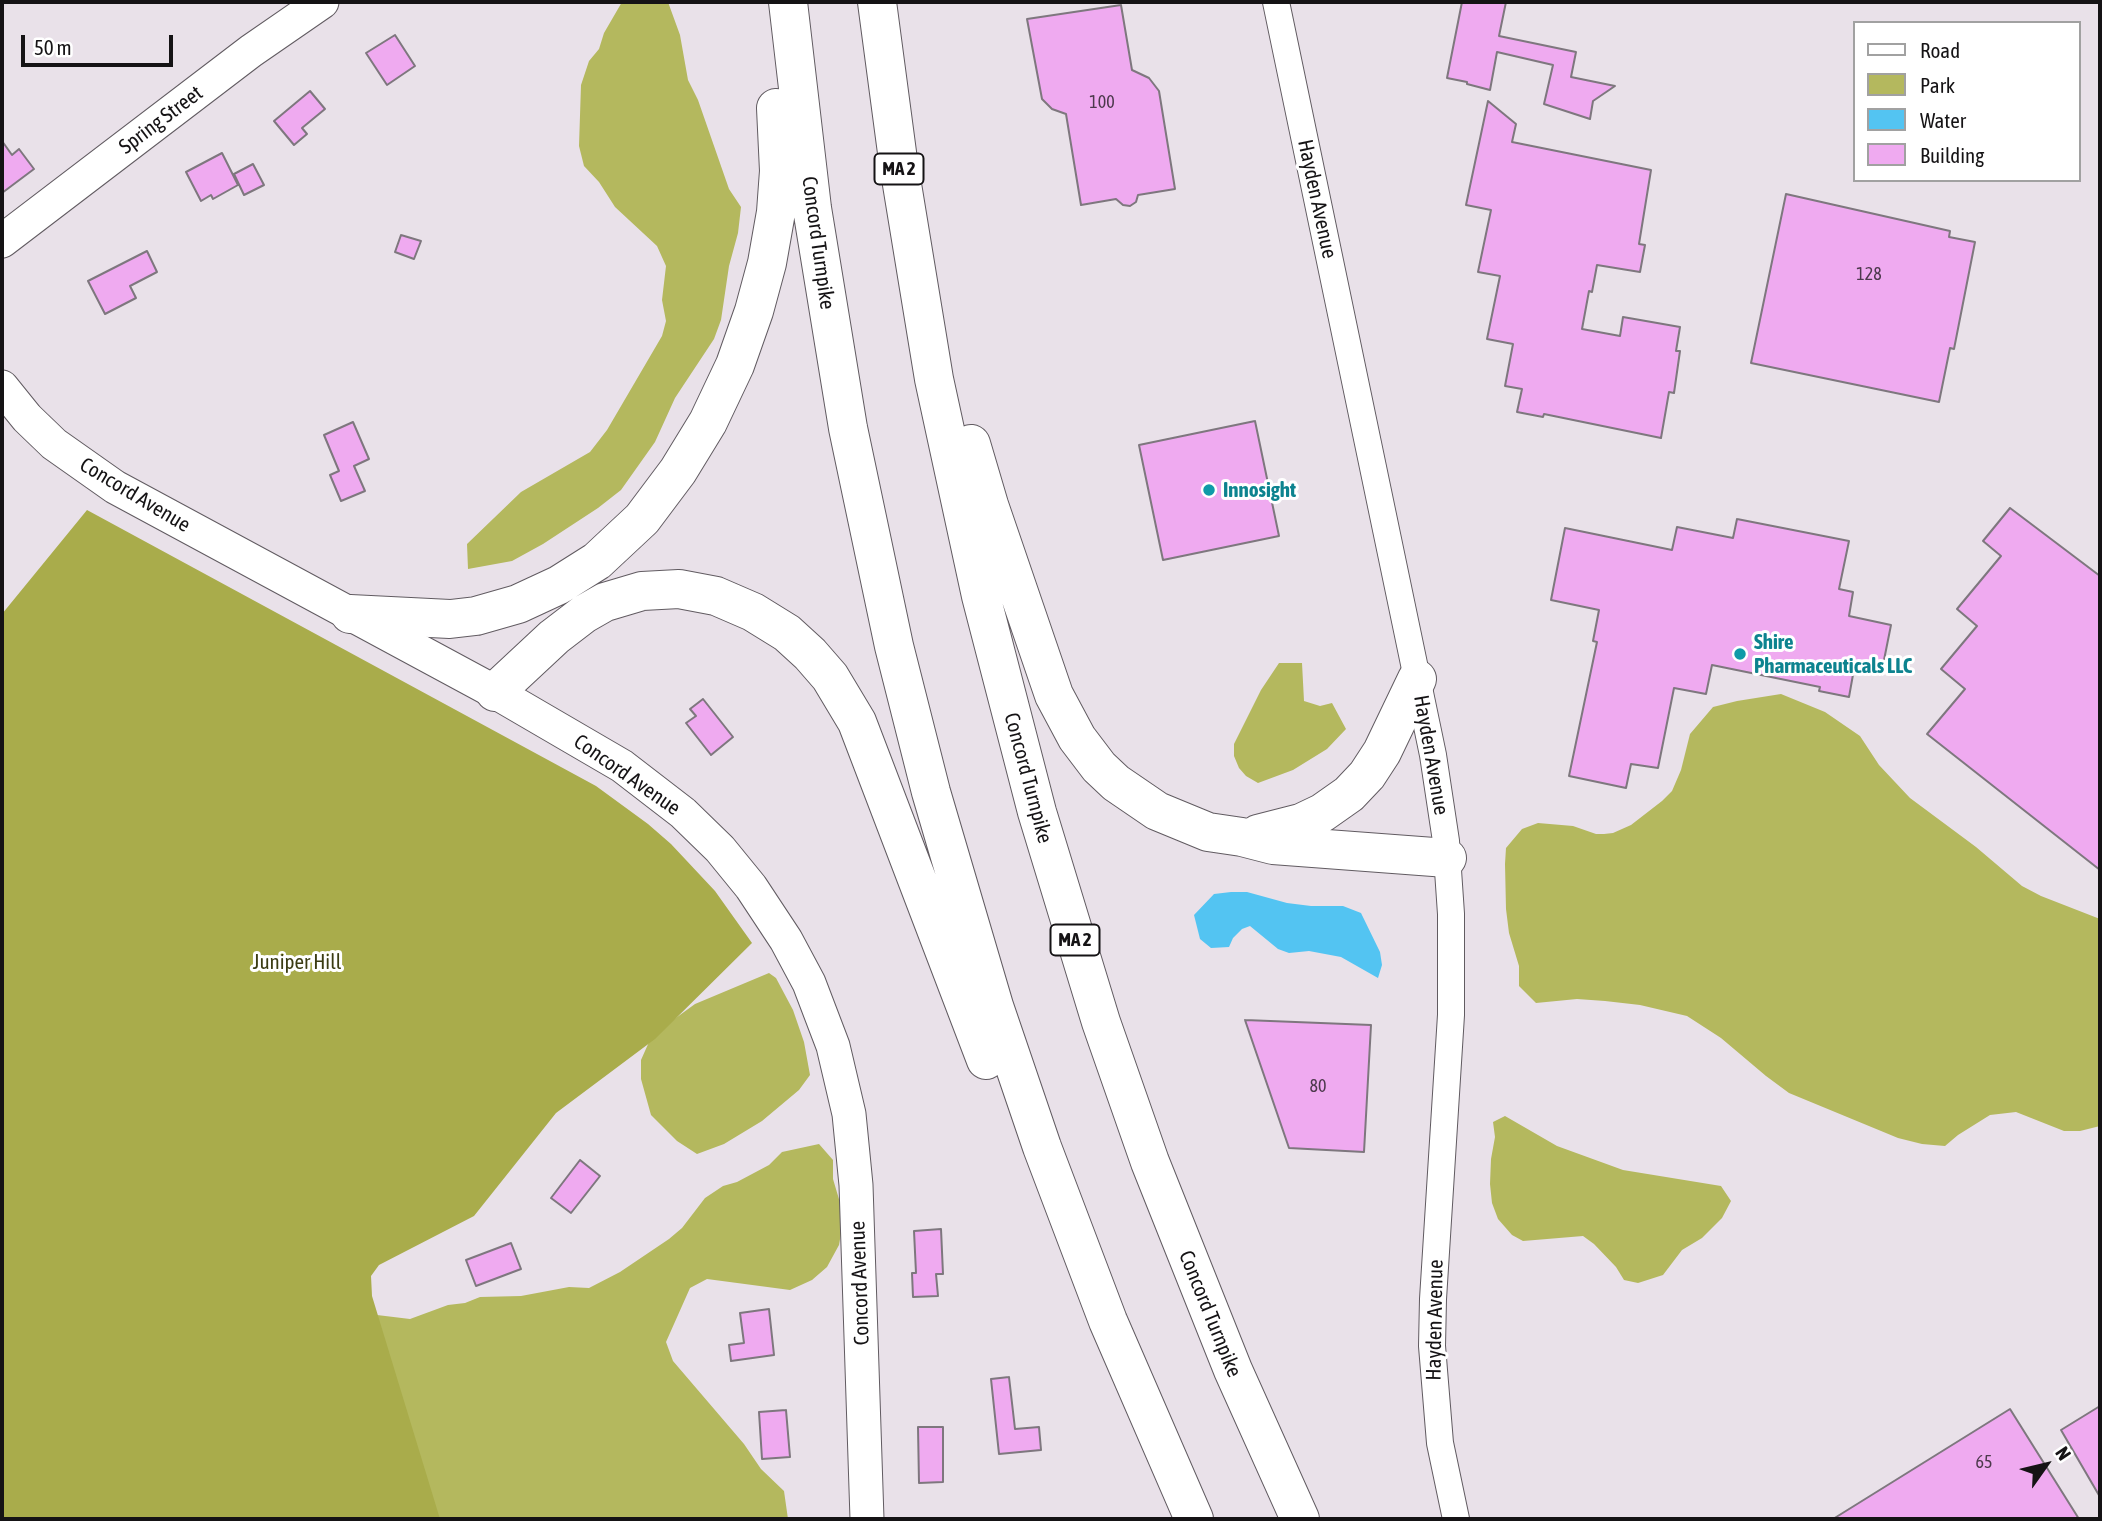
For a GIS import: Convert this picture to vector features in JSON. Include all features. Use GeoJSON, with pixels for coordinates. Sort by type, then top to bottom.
{"type":"FeatureCollection","features":[{"type":"Feature","properties":{"kind":"highway"},"geometry":{"type":"LineString","coordinates":[[350,614],[450,619],[490,612],[532,598],[573,577],[608,552],[642,520],[673,479],[708,422],[726,384],[749,327],[763,280],[778,193],[779,151],[775,98],[787,2]]}},
{"type":"Feature","properties":{"kind":"highway","name":"Concord Turnpike"},"geometry":{"type":"LineString","coordinates":[[787,2],[807,171],[835,355],[862,500],[894,646],[934,804],[972,935],[1059,1194],[1113,1332],[1194,1519]]}},
{"type":"Feature","properties":{"kind":"highway","name":"Concord Turnpike"},"geometry":{"type":"LineString","coordinates":[[877,2],[900,173],[927,335],[965,525],[1037,812],[1082,964],[1121,1082],[1177,1232],[1233,1370],[1300,1519]]}},
{"type":"Feature","properties":{"kind":"highway"},"geometry":{"type":"LineString","coordinates":[[927,335],[969,439],[1044,671],[1077,738],[1107,774],[1145,804],[1196,828],[1273,845],[1447,858]]}},
{"type":"Feature","properties":{"kind":"highway"},"geometry":{"type":"LineString","coordinates":[[495,692],[554,637],[584,614],[605,602],[642,591],[679,589],[716,596],[765,619],[799,643],[830,677],[857,722],[1001,1101],[1059,1194]]}},
{"type":"Feature","properties":{"kind":"highway"},"geometry":{"type":"LineString","coordinates":[[1242,837],[1301,823],[1322,813],[1349,794],[1367,775],[1382,751],[1417,679]]}},
{"type":"Feature","properties":{"kind":"main road","name":"Spring Street"},"geometry":{"type":"LineString","coordinates":[[2,241],[251,51],[322,2]]}},
{"type":"Feature","properties":{"kind":"main road","name":"Concord Avenue"},"geometry":{"type":"LineString","coordinates":[[2,387],[45,436],[90,471],[170,518],[495,692],[622,766],[683,813],[720,849],[756,893],[786,940],[808,983],[838,1061],[848,1105],[854,1149],[867,1519]]}},
{"type":"Feature","properties":{"kind":"street","name":"Hayden Avenue"},"geometry":{"type":"LineString","coordinates":[[1276,2],[1437,777],[1447,858],[1452,994],[1432,1346],[1440,1443],[1455,1519]]}},
{"type":"Feature","properties":{"kind":"green space"},"geometry":{"type":"Polygon","coordinates":[[[622,2],[668,2],[680,35],[688,80],[698,100],[729,189],[741,207],[721,320],[714,339],[675,398],[655,442],[621,490],[543,544],[512,561],[468,569],[467,544],[521,492],[590,452],[607,430],[662,336],[666,321],[662,300],[666,266],[657,246],[615,207],[599,182],[584,166],[579,146],[581,85],[589,61],[599,49],[604,33],[622,2]]]}},
{"type":"Feature","properties":{"kind":"green space","name":"Juniper Hill"},"geometry":{"type":"Polygon","coordinates":[[[87,510],[596,786],[671,844],[715,891],[752,943],[655,1039],[556,1113],[474,1216],[379,1265],[371,1276],[372,1296],[440,1519],[2,1519],[2,614],[87,510]]]}},
{"type":"Feature","properties":{"kind":"green space"},"geometry":{"type":"Polygon","coordinates":[[[1279,663],[1302,663],[1304,701],[1320,706],[1332,703],[1346,729],[1327,749],[1293,770],[1258,783],[1239,768],[1234,756],[1234,744],[1261,690],[1279,663]]]}},
{"type":"Feature","properties":{"kind":"green space"},"geometry":{"type":"Polygon","coordinates":[[[1781,694],[1825,712],[1860,736],[1879,765],[1910,798],[1976,847],[2022,886],[2100,919],[2100,1126],[2080,1131],[2064,1131],[2016,1112],[1990,1115],[1945,1146],[1922,1144],[1898,1138],[1789,1093],[1721,1038],[1687,1016],[1640,1005],[1605,1001],[1577,999],[1536,1003],[1519,986],[1519,966],[1509,933],[1506,909],[1505,864],[1506,848],[1522,829],[1538,823],[1573,826],[1604,834],[1631,825],[1672,791],[1681,770],[1690,734],[1713,707],[1781,694]]]}},
{"type":"Feature","properties":{"kind":"green space"},"geometry":{"type":"Polygon","coordinates":[[[2,968],[377,1315],[410,1319],[480,1297],[521,1296],[569,1287],[589,1288],[620,1272],[669,1239],[682,1228],[705,1198],[723,1186],[737,1182],[769,1165],[782,1152],[819,1144],[833,1160],[833,1179],[844,1216],[839,1245],[827,1267],[812,1280],[790,1290],[707,1279],[690,1288],[666,1342],[673,1361],[744,1444],[761,1469],[784,1491],[788,1519],[20,1519],[2,968]]]}},
{"type":"Feature","properties":{"kind":"green space"},"geometry":{"type":"Polygon","coordinates":[[[769,973],[776,978],[793,1010],[804,1042],[810,1075],[799,1090],[762,1121],[724,1144],[697,1154],[677,1141],[651,1115],[641,1079],[641,1060],[649,1042],[662,1028],[695,1004],[769,973]]]}},
{"type":"Feature","properties":{"kind":"green space"},"geometry":{"type":"Polygon","coordinates":[[[1505,1116],[1557,1146],[1623,1170],[1721,1186],[1731,1201],[1722,1218],[1702,1238],[1682,1250],[1663,1275],[1638,1283],[1624,1280],[1616,1267],[1583,1236],[1523,1241],[1512,1235],[1498,1219],[1492,1203],[1490,1184],[1495,1137],[1493,1122],[1505,1116]]]}},
{"type":"Feature","properties":{"kind":"water"},"geometry":{"type":"Polygon","coordinates":[[[1247,892],[1287,903],[1311,906],[1343,906],[1361,913],[1380,952],[1382,965],[1378,978],[1341,957],[1309,951],[1289,953],[1278,949],[1250,926],[1242,929],[1233,938],[1229,947],[1211,948],[1200,939],[1194,915],[1214,894],[1247,892]]]}},
{"type":"Feature","properties":{"kind":"building"},"geometry":{"type":"Polygon","coordinates":[[[1462,2],[1506,2],[1499,36],[1576,52],[1571,77],[1615,86],[1593,101],[1590,119],[1544,104],[1553,65],[1497,52],[1490,90],[1447,78],[1462,2]]]}},
{"type":"Feature","properties":{"kind":"building"},"geometry":{"type":"Polygon","coordinates":[[[1121,5],[1132,70],[1149,78],[1159,91],[1175,189],[1138,195],[1136,202],[1130,206],[1123,205],[1116,199],[1081,205],[1066,114],[1052,109],[1042,99],[1027,19],[1121,5]]]}},
{"type":"Feature","properties":{"kind":"building"},"geometry":{"type":"Polygon","coordinates":[[[395,35],[415,66],[387,85],[366,53],[395,35]]]}},
{"type":"Feature","properties":{"kind":"building"},"geometry":{"type":"Polygon","coordinates":[[[310,91],[325,109],[302,128],[307,134],[294,145],[274,121],[310,91]]]}},
{"type":"Feature","properties":{"kind":"building"},"geometry":{"type":"Polygon","coordinates":[[[1488,101],[1516,124],[1512,142],[1651,170],[1639,244],[1645,245],[1640,272],[1597,265],[1582,329],[1620,336],[1623,317],[1680,327],[1676,351],[1680,351],[1674,393],[1669,392],[1661,438],[1544,414],[1543,417],[1517,412],[1522,389],[1505,386],[1513,344],[1487,339],[1500,276],[1478,272],[1491,210],[1466,205],[1488,101]]]}},
{"type":"Feature","properties":{"kind":"building"},"geometry":{"type":"Polygon","coordinates":[[[2,141],[12,155],[19,149],[34,169],[2,193],[2,141]]]}},
{"type":"Feature","properties":{"kind":"building"},"geometry":{"type":"Polygon","coordinates":[[[222,153],[238,185],[213,199],[211,195],[201,201],[186,172],[222,153]]]}},
{"type":"Feature","properties":{"kind":"building"},"geometry":{"type":"Polygon","coordinates":[[[253,164],[264,185],[244,195],[234,174],[253,164]]]}},
{"type":"Feature","properties":{"kind":"building"},"geometry":{"type":"Polygon","coordinates":[[[1786,194],[1950,231],[1949,237],[1975,242],[1954,349],[1950,348],[1939,402],[1751,363],[1786,194]]]}},
{"type":"Feature","properties":{"kind":"building"},"geometry":{"type":"Polygon","coordinates":[[[401,235],[421,241],[414,259],[395,252],[401,235]]]}},
{"type":"Feature","properties":{"kind":"building"},"geometry":{"type":"Polygon","coordinates":[[[147,251],[157,272],[130,286],[136,298],[105,314],[88,281],[147,251]]]}},
{"type":"Feature","properties":{"kind":"building","name":"Innosight"},"geometry":{"type":"Polygon","coordinates":[[[1255,421],[1279,536],[1163,560],[1139,445],[1255,421]]]}},
{"type":"Feature","properties":{"kind":"building"},"geometry":{"type":"Polygon","coordinates":[[[353,422],[369,459],[354,466],[365,491],[341,501],[330,475],[339,471],[324,435],[353,422]]]}},
{"type":"Feature","properties":{"kind":"building"},"geometry":{"type":"Polygon","coordinates":[[[2010,508],[2100,576],[2100,870],[1927,734],[1965,689],[1941,669],[1977,626],[1957,609],[2001,556],[1983,541],[2010,508]]]}},
{"type":"Feature","properties":{"kind":"building","name":"Shire Pharmaceuticals LLC"},"geometry":{"type":"Polygon","coordinates":[[[1737,519],[1849,541],[1839,589],[1853,592],[1849,616],[1891,625],[1881,675],[1854,669],[1849,697],[1819,691],[1820,687],[1712,665],[1706,694],[1674,688],[1658,768],[1631,764],[1626,788],[1569,776],[1597,642],[1593,641],[1599,610],[1551,600],[1565,528],[1672,550],[1677,527],[1733,538],[1737,519]]]}},
{"type":"Feature","properties":{"kind":"building"},"geometry":{"type":"Polygon","coordinates":[[[703,699],[733,737],[711,755],[686,723],[696,716],[690,709],[703,699]]]}},
{"type":"Feature","properties":{"kind":"building"},"geometry":{"type":"Polygon","coordinates":[[[1245,1020],[1371,1025],[1364,1152],[1289,1148],[1245,1020]]]}},
{"type":"Feature","properties":{"kind":"building"},"geometry":{"type":"Polygon","coordinates":[[[580,1160],[600,1176],[571,1213],[551,1198],[580,1160]]]}},
{"type":"Feature","properties":{"kind":"building"},"geometry":{"type":"Polygon","coordinates":[[[941,1229],[943,1274],[936,1274],[938,1296],[913,1297],[912,1273],[916,1273],[914,1231],[941,1229]]]}},
{"type":"Feature","properties":{"kind":"building"},"geometry":{"type":"Polygon","coordinates":[[[511,1243],[521,1269],[476,1286],[466,1260],[511,1243]]]}},
{"type":"Feature","properties":{"kind":"building"},"geometry":{"type":"Polygon","coordinates":[[[769,1309],[774,1355],[731,1361],[729,1345],[744,1343],[740,1313],[769,1309]]]}},
{"type":"Feature","properties":{"kind":"building"},"geometry":{"type":"Polygon","coordinates":[[[1009,1377],[1015,1429],[1039,1427],[1041,1450],[999,1454],[991,1379],[1009,1377]]]}},
{"type":"Feature","properties":{"kind":"building"},"geometry":{"type":"Polygon","coordinates":[[[2100,1406],[2100,1497],[2061,1430],[2100,1406]]]}},
{"type":"Feature","properties":{"kind":"building"},"geometry":{"type":"Polygon","coordinates":[[[2010,1409],[2079,1519],[1833,1519],[2010,1409]]]}},
{"type":"Feature","properties":{"kind":"building"},"geometry":{"type":"Polygon","coordinates":[[[786,1410],[790,1457],[762,1459],[759,1412],[786,1410]]]}},
{"type":"Feature","properties":{"kind":"building"},"geometry":{"type":"Polygon","coordinates":[[[918,1427],[943,1427],[943,1482],[919,1483],[918,1427]]]}},
{"type":"Feature","properties":{"kind":"place","name":"Innosight"},"geometry":{"type":"Point","coordinates":[1209,490]}},
{"type":"Feature","properties":{"kind":"place","name":"Shire Pharmaceuticals LLC"},"geometry":{"type":"Point","coordinates":[1740,654]}}]}
